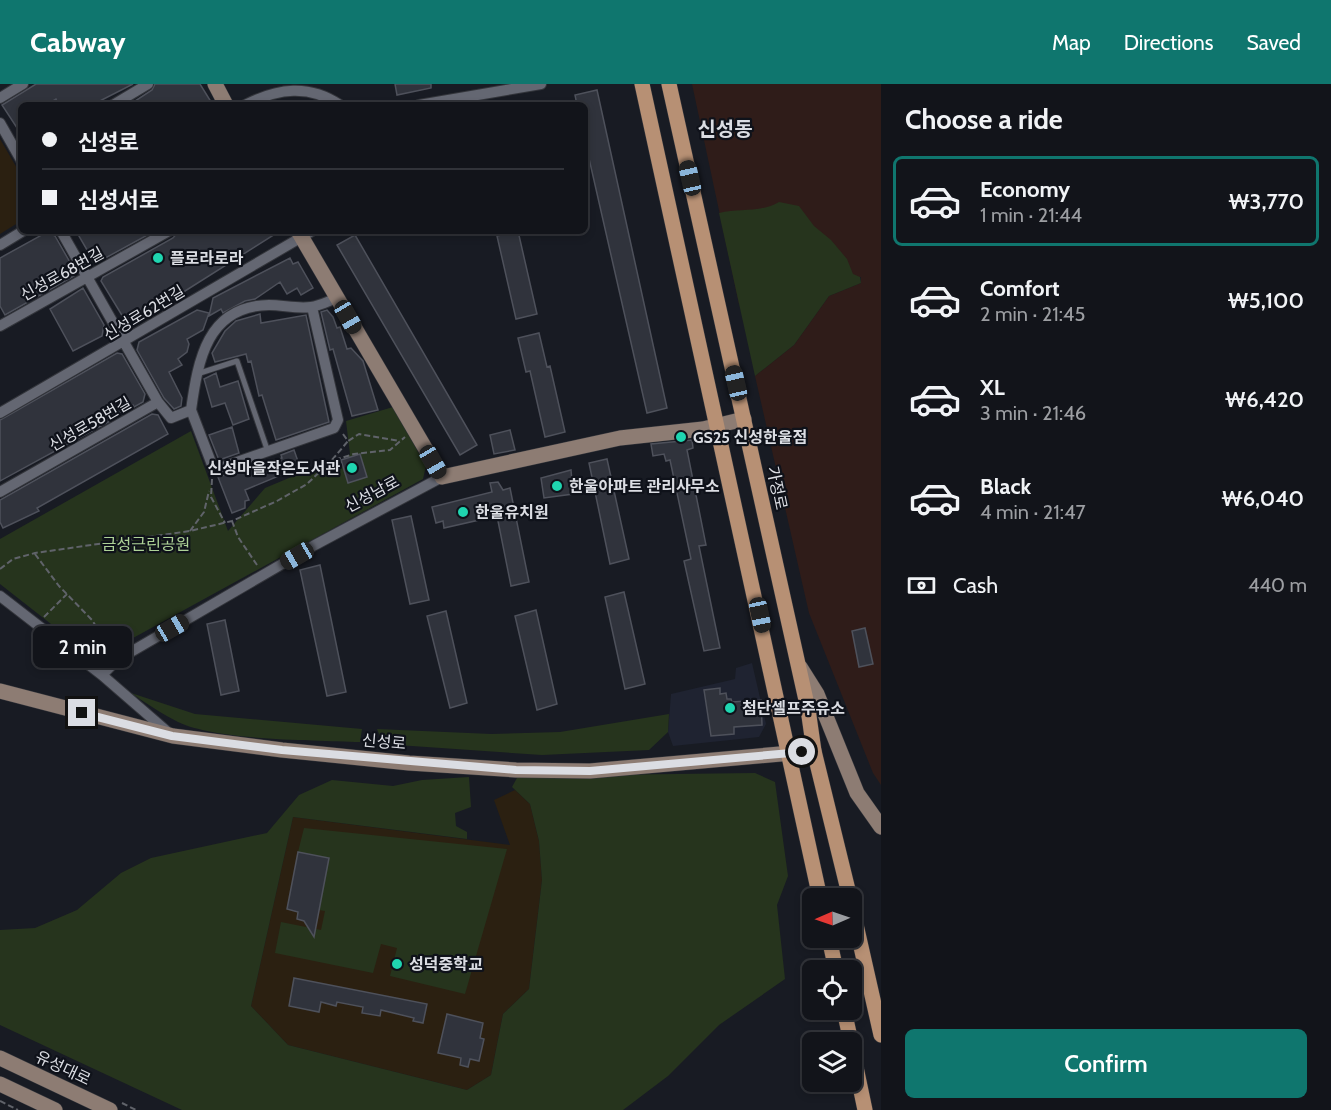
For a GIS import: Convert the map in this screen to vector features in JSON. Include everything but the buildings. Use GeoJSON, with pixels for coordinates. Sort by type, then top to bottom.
{"type":"FeatureCollection","features":[{"type":"Feature","properties":{"kind":"main road"},"geometry":{"type":"LineString","coordinates":[[642,84],[818,888]]}},
{"type":"Feature","properties":{"kind":"main road","name":"가정로"},"geometry":{"type":"LineString","coordinates":[[669,84],[744,419],[814,751],[848,888]]}},
{"type":"Feature","properties":{"kind":"main road"},"geometry":{"type":"LineString","coordinates":[[861,948],[881,1035]]}},
{"type":"Feature","properties":{"kind":"main road"},"geometry":{"type":"LineString","coordinates":[[861,1092],[865,1110]]}},
{"type":"Feature","properties":{"kind":"street"},"geometry":{"type":"LineString","coordinates":[[0,98],[23,84]]}},
{"type":"Feature","properties":{"kind":"street"},"geometry":{"type":"LineString","coordinates":[[118,102],[148,84]]}},
{"type":"Feature","properties":{"kind":"street"},"geometry":{"type":"LineString","coordinates":[[215,84],[224,102]]}},
{"type":"Feature","properties":{"kind":"street"},"geometry":{"type":"LineString","coordinates":[[436,102],[541,84]]}},
{"type":"Feature","properties":{"kind":"street"},"geometry":{"type":"LineString","coordinates":[[252,102],[280,89],[300,87],[317,90],[335,102]]}},
{"type":"Feature","properties":{"kind":"street"},"geometry":{"type":"LineString","coordinates":[[0,123],[18,155]]}},
{"type":"Feature","properties":{"kind":"street"},"geometry":{"type":"LineString","coordinates":[[0,244],[18,234]]}},
{"type":"Feature","properties":{"kind":"street"},"geometry":{"type":"LineString","coordinates":[[63,234],[158,402]]}},
{"type":"Feature","properties":{"kind":"street","name":"신성로68번길"},"geometry":{"type":"LineString","coordinates":[[0,326],[164,234]]}},
{"type":"Feature","properties":{"kind":"street","name":"신성로62번길"},"geometry":{"type":"LineString","coordinates":[[0,413],[124,343],[302,234]]}},
{"type":"Feature","properties":{"kind":"street"},"geometry":{"type":"LineString","coordinates":[[305,234],[337,298],[442,477],[620,438],[717,425],[744,419]]}},
{"type":"Feature","properties":{"kind":"street"},"geometry":{"type":"LineString","coordinates":[[312,307],[338,420],[334,428],[214,470],[191,410],[201,353],[213,331],[247,308],[269,305],[312,307],[337,298]]}},
{"type":"Feature","properties":{"kind":"street","name":"신성로58번길"},"geometry":{"type":"LineString","coordinates":[[0,492],[158,402],[171,418],[191,410]]}},
{"type":"Feature","properties":{"kind":"street","name":"신성남로"},"geometry":{"type":"LineString","coordinates":[[102,675],[117,660],[264,574],[442,477]]}},
{"type":"Feature","properties":{"kind":"street"},"geometry":{"type":"LineString","coordinates":[[0,596],[102,675],[172,736]]}},
{"type":"Feature","properties":{"kind":"street"},"geometry":{"type":"LineString","coordinates":[[796,662],[817,694],[857,793],[881,827]]}},
{"type":"Feature","properties":{"kind":"street","name":"신성로"},"geometry":{"type":"LineString","coordinates":[[0,691],[172,736],[282,750],[516,770],[590,771],[814,751]]}},
{"type":"Feature","properties":{"kind":"street","name":"유성대로"},"geometry":{"type":"LineString","coordinates":[[0,1058],[110,1110]]}},
{"type":"Feature","properties":{"kind":"street"},"geometry":{"type":"LineString","coordinates":[[0,1084],[55,1110]]}},
{"type":"Feature","properties":{"kind":"lane"},"geometry":{"type":"LineString","coordinates":[[196,375],[237,362],[268,452]]}},
{"type":"Feature","properties":{"kind":"path"},"geometry":{"type":"LineString","coordinates":[[336,424],[348,441]]}},
{"type":"Feature","properties":{"kind":"path"},"geometry":{"type":"LineString","coordinates":[[331,461],[354,454],[390,450],[414,430]]}},
{"type":"Feature","properties":{"kind":"path"},"geometry":{"type":"LineString","coordinates":[[0,569],[13,559],[35,553],[190,531],[232,521],[277,501],[307,484],[348,441],[358,434],[399,441]]}},
{"type":"Feature","properties":{"kind":"path"},"geometry":{"type":"LineString","coordinates":[[190,531],[204,512],[214,470]]}},
{"type":"Feature","properties":{"kind":"path"},"geometry":{"type":"LineString","coordinates":[[211,485],[214,504],[225,523]]}},
{"type":"Feature","properties":{"kind":"path"},"geometry":{"type":"LineString","coordinates":[[232,521],[244,547],[264,574]]}},
{"type":"Feature","properties":{"kind":"path"},"geometry":{"type":"LineString","coordinates":[[35,553],[67,594],[92,620],[117,660]]}},
{"type":"Feature","properties":{"kind":"path"},"geometry":{"type":"LineString","coordinates":[[38,624],[67,594]]}},
{"type":"Feature","properties":{"kind":"path"},"geometry":{"type":"LineString","coordinates":[[0,1101],[18,1110]]}},
{"type":"Feature","properties":{"kind":"shaded area"},"geometry":{"type":"Polygon","coordinates":[[[692,84],[881,84],[881,785],[873,773],[809,613],[755,376],[794,345],[829,296],[861,283],[861,277],[739,304],[692,84]]]}},
{"type":"Feature","properties":{"kind":"shaded area"},"geometry":{"type":"Polygon","coordinates":[[[0,139],[18,170],[18,223],[0,234],[0,139]]]}},
{"type":"Feature","properties":{"kind":"shaded area"},"geometry":{"type":"Polygon","coordinates":[[[752,663],[766,724],[759,737],[673,746],[668,732],[671,694],[735,679],[736,668],[752,663]]]}},
{"type":"Feature","properties":{"kind":"shaded area","name":"성덕중학교"},"geometry":{"type":"Polygon","coordinates":[[[515,790],[530,804],[539,841],[542,880],[529,989],[503,1014],[491,1075],[467,1090],[288,1045],[251,1006],[293,817],[510,845],[494,800],[515,790]]]}},
{"type":"Feature","properties":{"kind":"green space"},"geometry":{"type":"Polygon","coordinates":[[[779,202],[799,206],[814,226],[831,240],[847,259],[853,274],[860,277],[861,283],[829,296],[794,345],[755,376],[719,213],[765,208],[779,202]]]}},
{"type":"Feature","properties":{"kind":"green space","name":"금성근린공원"},"geometry":{"type":"Polygon","coordinates":[[[393,407],[426,466],[423,479],[104,654],[88,653],[0,584],[0,539],[191,431],[228,531],[265,488],[313,468],[335,475],[350,454],[346,421],[393,407]]]}},
{"type":"Feature","properties":{"kind":"green space"},"geometry":{"type":"Polygon","coordinates":[[[131,693],[195,714],[362,729],[360,742],[267,738],[217,733],[178,722],[131,693]]]}},
{"type":"Feature","properties":{"kind":"green space"},"geometry":{"type":"Polygon","coordinates":[[[669,714],[668,732],[649,750],[542,755],[383,744],[377,729],[491,734],[560,732],[669,714]]]}},
{"type":"Feature","properties":{"kind":"green space"},"geometry":{"type":"Polygon","coordinates":[[[755,773],[775,782],[788,876],[777,905],[785,979],[719,1025],[668,1076],[623,1110],[182,1110],[0,1025],[0,930],[35,928],[77,910],[121,873],[151,858],[267,833],[299,795],[332,780],[393,786],[422,780],[469,777],[471,807],[455,813],[456,826],[467,832],[467,839],[293,817],[251,1006],[288,1045],[467,1090],[491,1075],[503,1014],[529,989],[542,880],[539,841],[530,804],[512,787],[518,776],[755,773]]]}},
{"type":"Feature","properties":{"kind":"green space"},"geometry":{"type":"Polygon","coordinates":[[[304,828],[507,849],[465,994],[390,976],[397,948],[381,944],[373,973],[275,953],[281,922],[321,930],[325,911],[319,910],[329,858],[298,852],[304,828]]]}},
{"type":"Feature","properties":{"kind":"place","name":"플로라로라"},"geometry":{"type":"Point","coordinates":[158,258]}},
{"type":"Feature","properties":{"kind":"place","name":"GS25 신성한울점"},"geometry":{"type":"Point","coordinates":[681,437]}},
{"type":"Feature","properties":{"kind":"place","name":"신성마을작은도서관"},"geometry":{"type":"Point","coordinates":[352,468]}},
{"type":"Feature","properties":{"kind":"place","name":"한울아파트 관리사무소"},"geometry":{"type":"Point","coordinates":[557,486]}},
{"type":"Feature","properties":{"kind":"place","name":"한울유치원"},"geometry":{"type":"Point","coordinates":[463,512]}},
{"type":"Feature","properties":{"kind":"place","name":"첨단셀프주유소"},"geometry":{"type":"Point","coordinates":[730,708]}},
{"type":"Feature","properties":{"kind":"place","name":"성덕중학교"},"geometry":{"type":"Point","coordinates":[397,964]}},
{"type":"Feature","properties":{"kind":"district","name":"신성동"},"geometry":{"type":"Point","coordinates":[725,129]}},
{"type":"Feature","properties":{"kind":"route"},"geometry":{"type":"LineString","coordinates":[[82,713],[172,736],[410,763],[516,770],[590,771],[802,752]]}}]}
